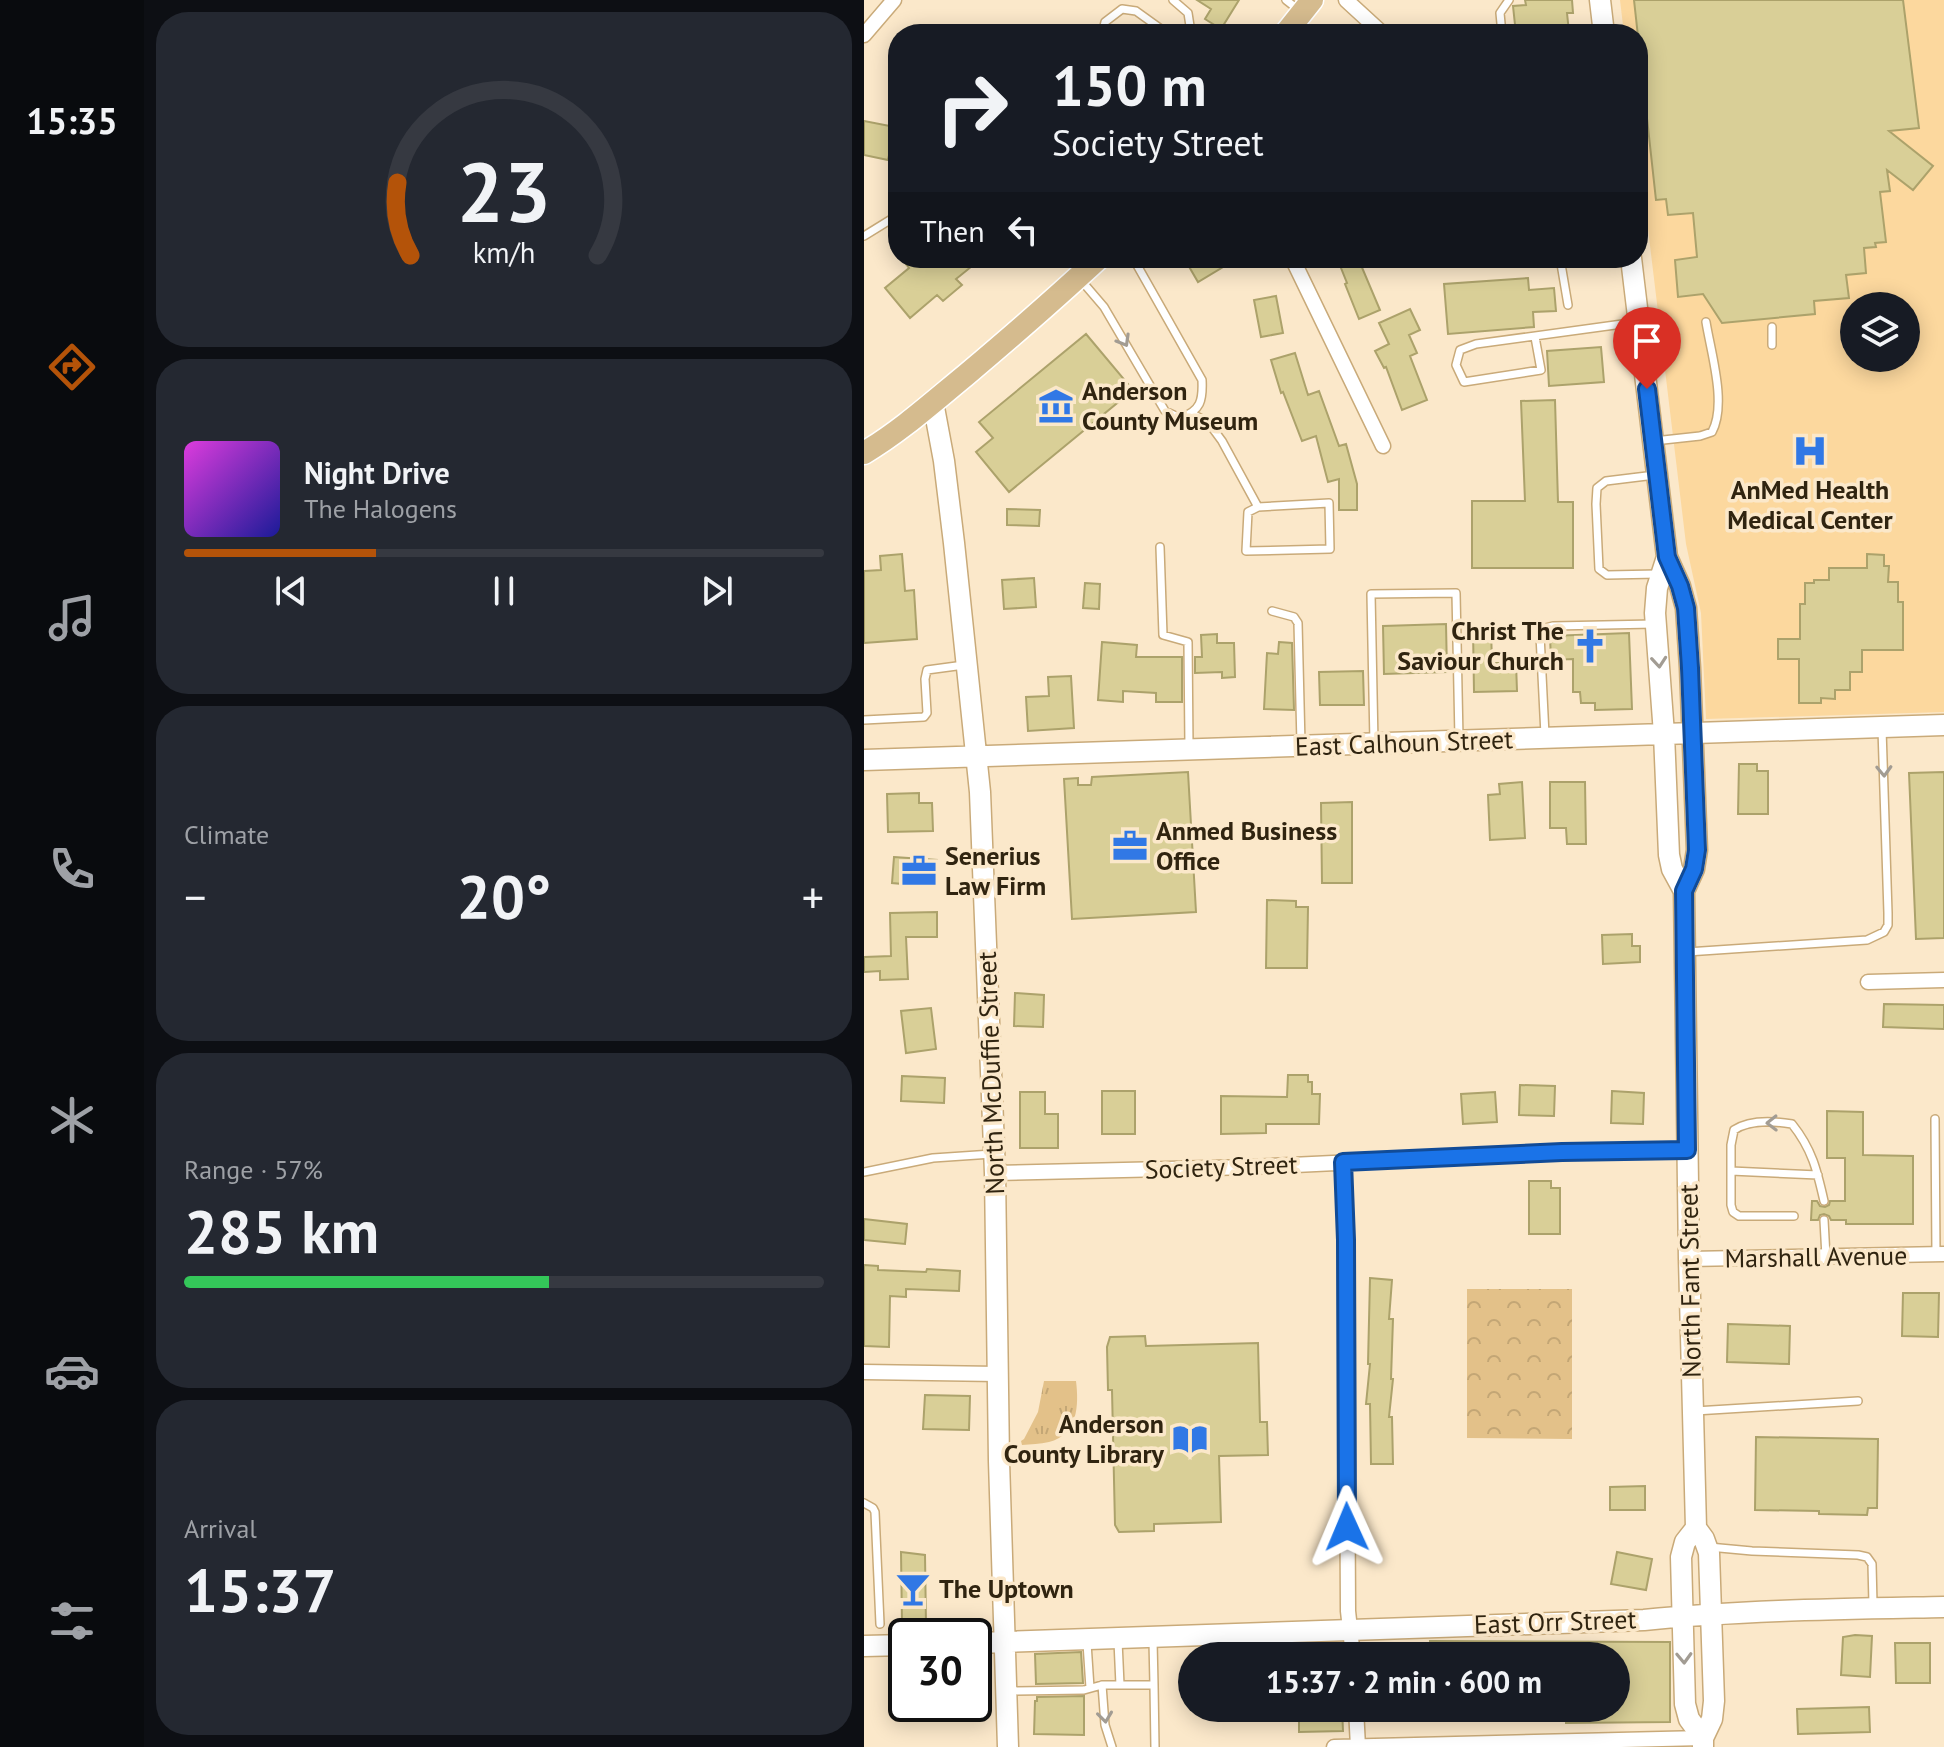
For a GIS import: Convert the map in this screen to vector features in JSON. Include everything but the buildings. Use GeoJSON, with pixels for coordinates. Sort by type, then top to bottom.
{"type":"FeatureCollection","features":[{"type":"Feature","properties":{"kind":"main road"},"geometry":{"type":"LineString","coordinates":[[1290,24],[1300,4]]}},
{"type":"Feature","properties":{"kind":"main road"},"geometry":{"type":"LineString","coordinates":[[864,453],[886,440],[933,402],[1088,268]]}},
{"type":"Feature","properties":{"kind":"street"},"geometry":{"type":"LineString","coordinates":[[864,35],[894,0]]}},
{"type":"Feature","properties":{"kind":"street"},"geometry":{"type":"LineString","coordinates":[[1346,0],[1372,24]]}},
{"type":"Feature","properties":{"kind":"street"},"geometry":{"type":"LineString","coordinates":[[1600,0],[1603,24]]}},
{"type":"Feature","properties":{"kind":"street"},"geometry":{"type":"LineString","coordinates":[[1297,268],[1383,446]]}},
{"type":"Feature","properties":{"kind":"street","name":"North Fant Street"},"geometry":{"type":"LineString","coordinates":[[1632,268],[1657,475],[1664,566],[1657,588],[1655,613],[1669,855],[1672,869],[1684,891]]}},
{"type":"Feature","properties":{"kind":"street","name":"North McDuffie Street"},"geometry":{"type":"LineString","coordinates":[[933,402],[944,461],[980,792],[994,1164],[1008,1747]]}},
{"type":"Feature","properties":{"kind":"street","name":"North Fant Street"},"geometry":{"type":"LineString","coordinates":[[1664,566],[1680,586],[1686,608],[1697,850],[1694,869],[1684,891],[1696,1528],[1709,1553],[1714,1701],[1712,1719],[1703,1743]]}},
{"type":"Feature","properties":{"kind":"street","name":"East Calhoun Street"},"geometry":{"type":"LineString","coordinates":[[864,760],[1944,725]]}},
{"type":"Feature","properties":{"kind":"street"},"geometry":{"type":"LineString","coordinates":[[1868,982],[1944,980]]}},
{"type":"Feature","properties":{"kind":"street","name":"Society Street"},"geometry":{"type":"LineString","coordinates":[[994,1164],[1252,1167],[1562,1152],[1687,1150]]}},
{"type":"Feature","properties":{"kind":"street"},"geometry":{"type":"LineString","coordinates":[[1343,1162],[1348,1611],[1352,1642]]}},
{"type":"Feature","properties":{"kind":"street","name":"Marshall Avenue"},"geometry":{"type":"LineString","coordinates":[[1689,1259],[1940,1254]]}},
{"type":"Feature","properties":{"kind":"street"},"geometry":{"type":"LineString","coordinates":[[864,1372],[998,1374]]}},
{"type":"Feature","properties":{"kind":"street","name":"North Fant Street"},"geometry":{"type":"LineString","coordinates":[[1696,1528],[1685,1542],[1681,1557],[1685,1704],[1689,1719],[1703,1743]]}},
{"type":"Feature","properties":{"kind":"street","name":"East Orr Street"},"geometry":{"type":"LineString","coordinates":[[992,1643],[1644,1620],[1710,1613],[1944,1607]]}},
{"type":"Feature","properties":{"kind":"street"},"geometry":{"type":"LineString","coordinates":[[864,1646],[888,1645]]}},
{"type":"Feature","properties":{"kind":"street"},"geometry":{"type":"LineString","coordinates":[[1357,1722],[1358,1747]]}},
{"type":"Feature","properties":{"kind":"street"},"geometry":{"type":"LineString","coordinates":[[1334,1747],[1703,1743]]}},
{"type":"Feature","properties":{"kind":"lane"},"geometry":{"type":"LineString","coordinates":[[1173,0],[1188,13],[1190,24]]}},
{"type":"Feature","properties":{"kind":"lane"},"geometry":{"type":"LineString","coordinates":[[1501,24],[1500,13],[1509,0]]}},
{"type":"Feature","properties":{"kind":"lane"},"geometry":{"type":"LineString","coordinates":[[1104,24],[1122,9],[1136,11],[1154,24]]}},
{"type":"Feature","properties":{"kind":"lane"},"geometry":{"type":"LineString","coordinates":[[864,236],[888,221]]}},
{"type":"Feature","properties":{"kind":"lane"},"geometry":{"type":"LineString","coordinates":[[1078,278],[1104,307],[1165,411],[1180,418],[1192,414],[1203,398],[1202,380],[1139,268]]}},
{"type":"Feature","properties":{"kind":"lane"},"geometry":{"type":"LineString","coordinates":[[1562,268],[1568,305]]}},
{"type":"Feature","properties":{"kind":"lane"},"geometry":{"type":"LineString","coordinates":[[1535,337],[1541,370],[1464,382],[1456,365],[1460,350],[1476,344],[1639,322]]}},
{"type":"Feature","properties":{"kind":"lane"},"geometry":{"type":"LineString","coordinates":[[1653,441],[1712,432],[1716,423],[1717,388],[1706,322]]}},
{"type":"Feature","properties":{"kind":"lane"},"geometry":{"type":"LineString","coordinates":[[1772,327],[1772,345]]}},
{"type":"Feature","properties":{"kind":"lane"},"geometry":{"type":"LineString","coordinates":[[1192,414],[1208,422],[1222,441],[1258,507]]}},
{"type":"Feature","properties":{"kind":"lane"},"geometry":{"type":"LineString","coordinates":[[1657,475],[1606,481],[1597,488],[1599,569],[1607,575],[1664,566]]}},
{"type":"Feature","properties":{"kind":"lane"},"geometry":{"type":"LineString","coordinates":[[1329,503],[1330,549],[1246,551],[1248,512],[1258,507],[1329,503]]}},
{"type":"Feature","properties":{"kind":"lane"},"geometry":{"type":"LineString","coordinates":[[1160,547],[1163,635],[1188,642],[1189,750]]}},
{"type":"Feature","properties":{"kind":"lane"},"geometry":{"type":"LineString","coordinates":[[1374,744],[1371,594],[1456,593],[1459,741]]}},
{"type":"Feature","properties":{"kind":"lane"},"geometry":{"type":"LineString","coordinates":[[1272,611],[1294,617],[1298,623],[1301,746]]}},
{"type":"Feature","properties":{"kind":"lane"},"geometry":{"type":"LineString","coordinates":[[1545,738],[1541,629],[1553,626],[1656,624]]}},
{"type":"Feature","properties":{"kind":"lane"},"geometry":{"type":"LineString","coordinates":[[864,720],[924,717],[927,713],[927,670],[966,665]]}},
{"type":"Feature","properties":{"kind":"lane"},"geometry":{"type":"LineString","coordinates":[[1685,952],[1867,940],[1884,932],[1888,925],[1888,913],[1882,728]]}},
{"type":"Feature","properties":{"kind":"lane"},"geometry":{"type":"LineString","coordinates":[[1935,1119],[1940,1254]]}},
{"type":"Feature","properties":{"kind":"lane"},"geometry":{"type":"LineString","coordinates":[[1794,1216],[1739,1216],[1733,1212],[1731,1145],[1734,1130],[1743,1124],[1792,1124],[1813,1156],[1824,1201]]}},
{"type":"Feature","properties":{"kind":"lane"},"geometry":{"type":"LineString","coordinates":[[864,1172],[933,1158],[994,1164]]}},
{"type":"Feature","properties":{"kind":"lane"},"geometry":{"type":"LineString","coordinates":[[1731,1171],[1818,1175]]}},
{"type":"Feature","properties":{"kind":"lane"},"geometry":{"type":"LineString","coordinates":[[1824,1220],[1826,1257]]}},
{"type":"Feature","properties":{"kind":"lane"},"geometry":{"type":"LineString","coordinates":[[1693,1411],[1858,1401]]}},
{"type":"Feature","properties":{"kind":"lane"},"geometry":{"type":"LineString","coordinates":[[864,1503],[875,1512],[880,1624]]}},
{"type":"Feature","properties":{"kind":"lane"},"geometry":{"type":"LineString","coordinates":[[1707,1547],[1867,1557],[1872,1564],[1873,1608]]}},
{"type":"Feature","properties":{"kind":"lane"},"geometry":{"type":"LineString","coordinates":[[1153,1638],[1155,1747]]}},
{"type":"Feature","properties":{"kind":"lane"},"geometry":{"type":"LineString","coordinates":[[1117,1639],[1120,1685]]}},
{"type":"Feature","properties":{"kind":"lane"},"geometry":{"type":"LineString","coordinates":[[1087,1640],[1090,1688]]}},
{"type":"Feature","properties":{"kind":"lane"},"geometry":{"type":"LineString","coordinates":[[1102,1685],[1105,1725],[1112,1747]]}},
{"type":"Feature","properties":{"kind":"lane"},"geometry":{"type":"LineString","coordinates":[[1005,1691],[1154,1685]]}},
{"type":"Feature","properties":{"kind":"shaded area","name":"AnMed Health Medical Center"},"geometry":{"type":"Polygon","coordinates":[[[1620,0],[1944,0],[1944,712],[1706,719],[1701,613],[1686,544],[1648,229],[1648,24],[1623,24],[1620,0]]]}},
{"type":"Feature","properties":{"kind":"green space"},"geometry":{"type":"Polygon","coordinates":[[[1467,1289],[1572,1289],[1572,1439],[1467,1438],[1467,1289]]]}},
{"type":"Feature","properties":{"kind":"green space"},"geometry":{"type":"Polygon","coordinates":[[[1044,1381],[1076,1381],[1074,1418],[1066,1433],[1059,1438],[1046,1443],[1022,1445],[1021,1441],[1038,1412],[1044,1381]]]}},
{"type":"Feature","properties":{"kind":"place","name":"Anderson County Museum"},"geometry":{"type":"Point","coordinates":[1056,406]}},
{"type":"Feature","properties":{"kind":"place","name":"AnMed Health Medical Center"},"geometry":{"type":"Point","coordinates":[1810,451]}},
{"type":"Feature","properties":{"kind":"place","name":"Christ The Saviour Church"},"geometry":{"type":"Point","coordinates":[1590,646]}},
{"type":"Feature","properties":{"kind":"place","name":"Anmed Business Office"},"geometry":{"type":"Point","coordinates":[1130,846]}},
{"type":"Feature","properties":{"kind":"place","name":"Senerius Law Firm"},"geometry":{"type":"Point","coordinates":[919,871]}},
{"type":"Feature","properties":{"kind":"place","name":"Anderson County Library"},"geometry":{"type":"Point","coordinates":[1190,1439]}},
{"type":"Feature","properties":{"kind":"place","name":"The Uptown"},"geometry":{"type":"Point","coordinates":[913,1589]}},
{"type":"Feature","properties":{"kind":"route"},"geometry":{"type":"LineString","coordinates":[[1347,1527],[1343,1162],[1687,1150],[1684,891],[1694,869],[1697,850],[1690,668],[1686,608],[1667,557],[1647,389]]}}]}
